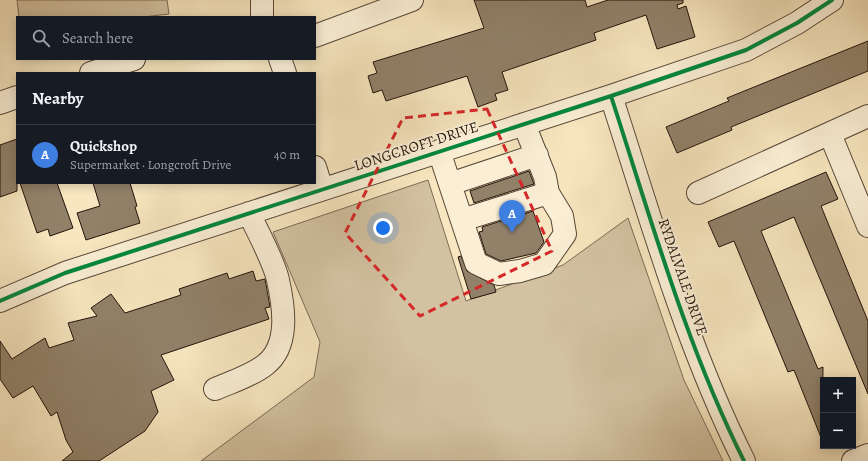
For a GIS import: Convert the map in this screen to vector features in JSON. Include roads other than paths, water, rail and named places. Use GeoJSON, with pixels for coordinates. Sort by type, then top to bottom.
{"type":"FeatureCollection","features":[{"type":"Feature","properties":{"kind":"street"},"geometry":{"type":"LineString","coordinates":[[262,0],[262,16]]}},
{"type":"Feature","properties":{"kind":"street"},"geometry":{"type":"LineString","coordinates":[[316,36],[412,0]]}},
{"type":"Feature","properties":{"kind":"street","name":"LONGCROFT DRIVE"},"geometry":{"type":"LineString","coordinates":[[0,301],[65,273],[611,96],[746,50],[797,23],[832,0]]}},
{"type":"Feature","properties":{"kind":"street"},"geometry":{"type":"LineString","coordinates":[[94,72],[131,60]]}},
{"type":"Feature","properties":{"kind":"street"},"geometry":{"type":"LineString","coordinates":[[280,60],[285,72]]}},
{"type":"Feature","properties":{"kind":"street","name":"RYDALVALE DRIVE"},"geometry":{"type":"LineString","coordinates":[[611,96],[674,292],[706,381],[744,461]]}},
{"type":"Feature","properties":{"kind":"street"},"geometry":{"type":"LineString","coordinates":[[0,103],[16,97]]}},
{"type":"Feature","properties":{"kind":"street"},"geometry":{"type":"LineString","coordinates":[[698,193],[868,116]]}},
{"type":"Feature","properties":{"kind":"street"},"geometry":{"type":"LineString","coordinates":[[439,151],[476,263],[499,274],[520,271],[544,264],[565,234],[562,216],[548,193],[545,177],[524,124]]}},
{"type":"Feature","properties":{"kind":"street"},"geometry":{"type":"LineString","coordinates":[[830,134],[868,226]]}},
{"type":"Feature","properties":{"kind":"street"},"geometry":{"type":"LineString","coordinates":[[450,184],[537,155]]}},
{"type":"Feature","properties":{"kind":"street"},"geometry":{"type":"LineString","coordinates":[[316,169],[322,189]]}},
{"type":"Feature","properties":{"kind":"street"},"geometry":{"type":"LineString","coordinates":[[462,220],[548,193]]}},
{"type":"Feature","properties":{"kind":"street"},"geometry":{"type":"LineString","coordinates":[[215,389],[265,365],[275,354],[283,334],[283,316],[278,279],[249,213]]}},
{"type":"Feature","properties":{"kind":"street"},"geometry":{"type":"LineString","coordinates":[[853,461],[868,455]]}},
{"type":"Feature","properties":{"kind":"place","name":"Quickshop"},"geometry":{"type":"Point","coordinates":[512,233]}}]}
